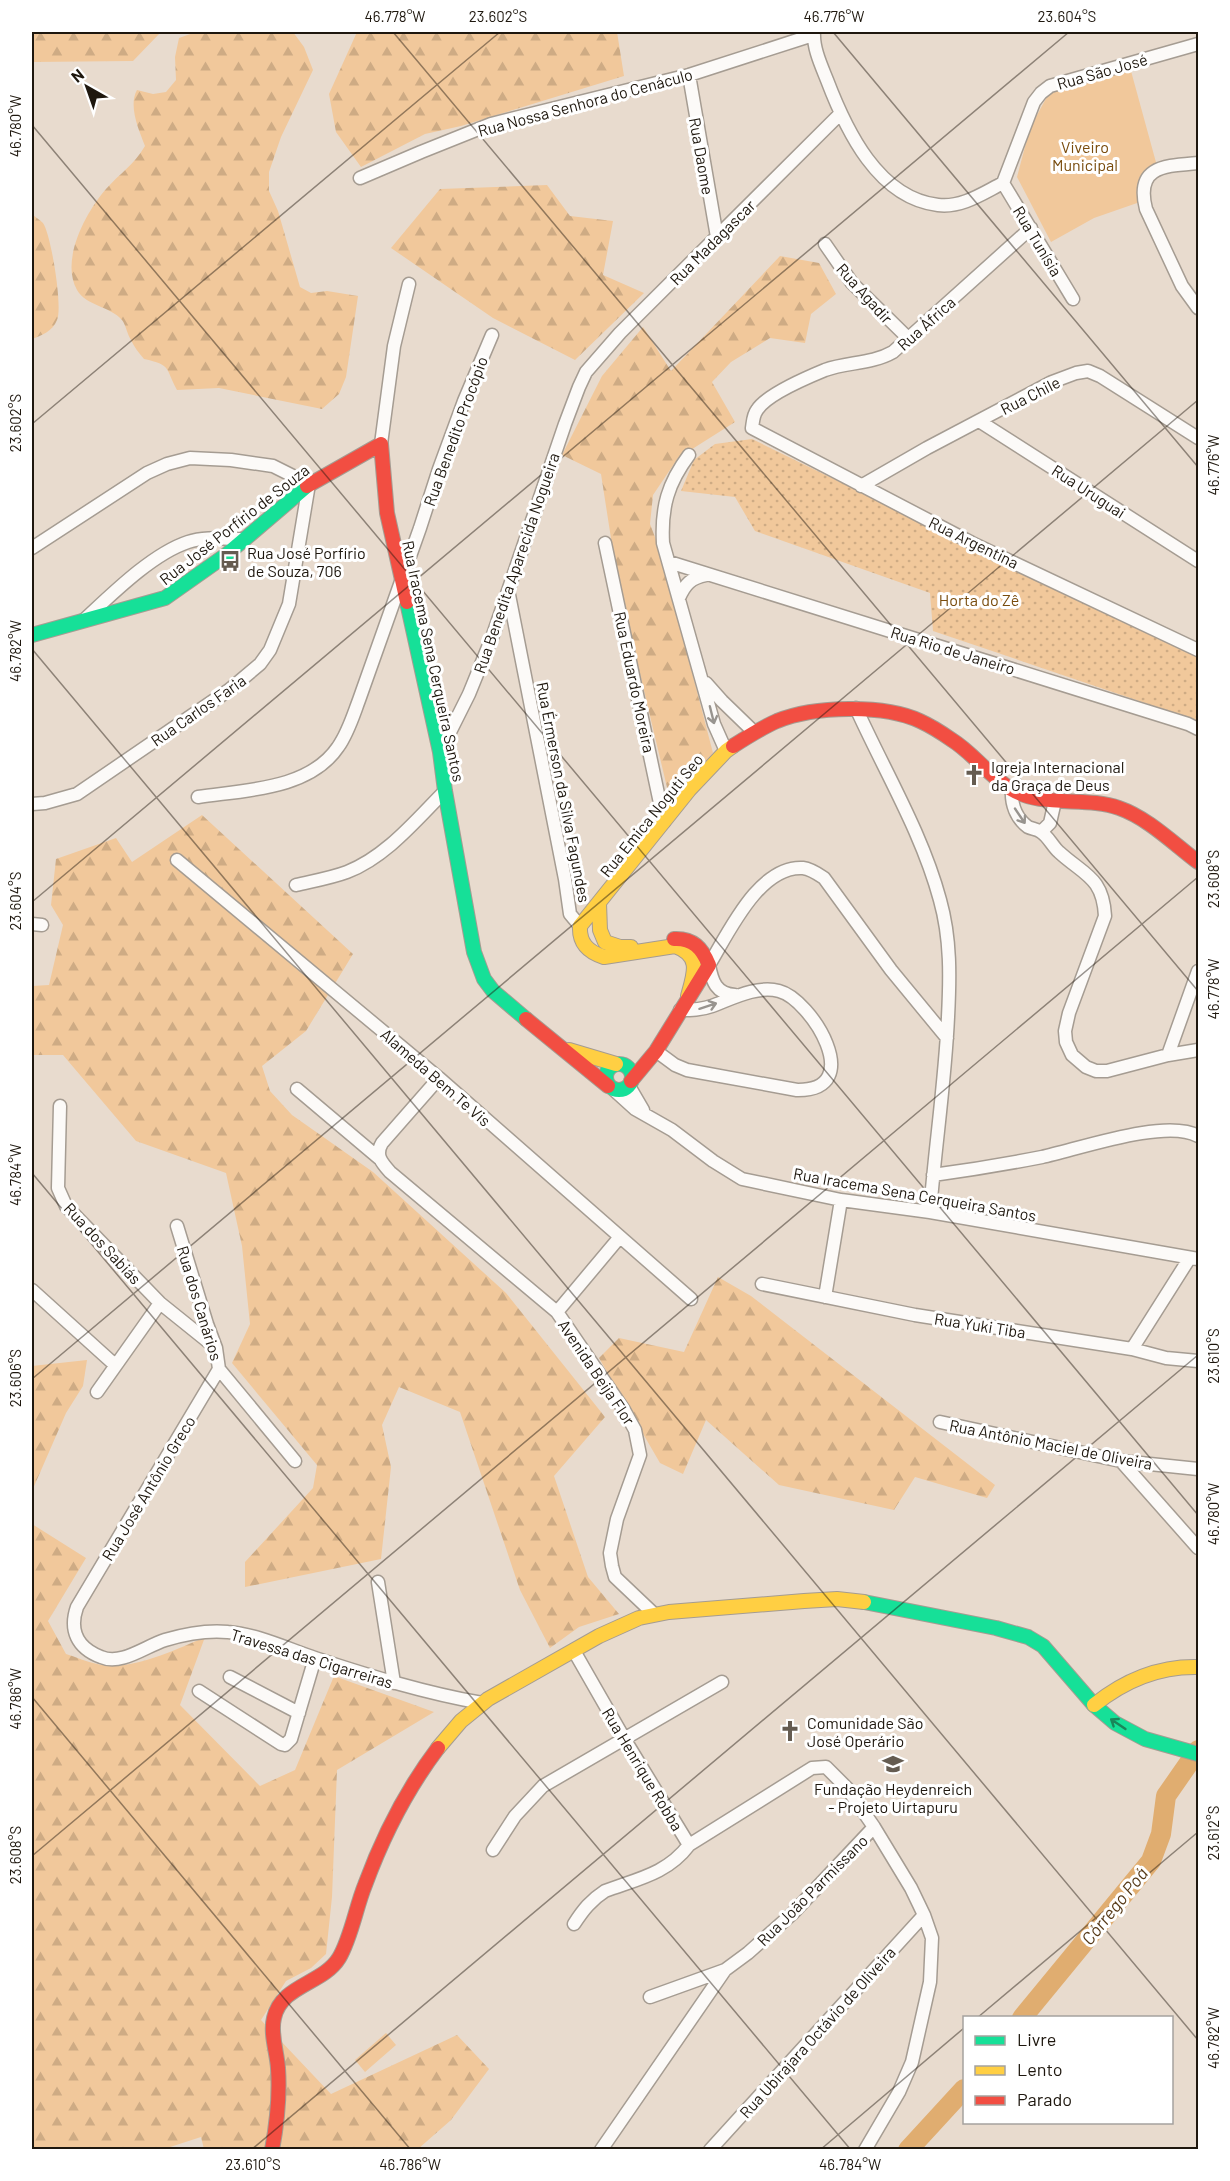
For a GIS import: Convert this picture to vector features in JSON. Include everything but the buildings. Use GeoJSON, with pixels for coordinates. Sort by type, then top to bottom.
{"type":"FeatureCollection","features":[{"type":"Feature","properties":{"kind":"main road","name":"Rua José Porfírio de Souza"},"geometry":{"type":"LineString","coordinates":[[32,635],[165,598],[201,574],[309,484],[381,444]]}},
{"type":"Feature","properties":{"kind":"main road","name":"Rua Iracema Sena Cerqueira Santos"},"geometry":{"type":"LineString","coordinates":[[381,444],[387,513],[440,752],[474,952],[479,968],[493,991],[611,1088]]}},
{"type":"Feature","properties":{"kind":"main road","name":"Rua Emica Noguti Seo"},"geometry":{"type":"LineString","coordinates":[[580,926],[689,790],[726,751],[754,732],[779,720],[832,709],[856,708],[900,714],[935,729],[974,756],[1012,790]]}},
{"type":"Feature","properties":{"kind":"main road"},"geometry":{"type":"LineString","coordinates":[[1012,790],[1055,801],[1099,804],[1119,808],[1154,827],[1198,862]]}},
{"type":"Feature","properties":{"kind":"main road","name":"Rua Érmerson da Silva Fagundes"},"geometry":{"type":"LineString","coordinates":[[599,903],[600,936],[612,947],[631,948],[687,939],[702,949],[709,965]]}},
{"type":"Feature","properties":{"kind":"main road","name":"Rua Érmerson da Silva Fagundes"},"geometry":{"type":"LineString","coordinates":[[580,926],[579,934],[583,945],[595,955],[604,957],[675,946],[683,948],[690,953],[695,964],[688,996]]}},
{"type":"Feature","properties":{"kind":"main road"},"geometry":{"type":"LineString","coordinates":[[656,1051],[636,1060],[612,1066],[606,1073],[606,1082],[611,1088],[624,1089],[630,1083],[656,1051],[709,965]]}},
{"type":"Feature","properties":{"kind":"main road","name":"Rua Iracema Sena Cerqueira Santos"},"geometry":{"type":"LineString","coordinates":[[559,1047],[618,1064]]}},
{"type":"Feature","properties":{"kind":"main road"},"geometry":{"type":"LineString","coordinates":[[618,1064],[624,1065],[630,1071],[630,1083]]}},
{"type":"Feature","properties":{"kind":"main road"},"geometry":{"type":"LineString","coordinates":[[272,2150],[278,2117],[279,2079],[273,2030],[274,2016],[278,2006],[299,1988],[325,1973],[339,1959],[363,1888],[397,1811],[412,1786],[450,1734],[482,1703],[640,1617],[789,1601],[834,1599],[854,1600],[996,1628],[1037,1641],[1094,1705],[1114,1723],[1145,1739],[1198,1754]]}},
{"type":"Feature","properties":{"kind":"main road"},"geometry":{"type":"LineString","coordinates":[[1094,1705],[1104,1696],[1133,1680],[1164,1669],[1198,1667]]}},
{"type":"Feature","properties":{"kind":"street","name":"Rua Nossa Senhora do Cenáculo"},"geometry":{"type":"LineString","coordinates":[[360,178],[492,124],[689,75],[813,33]]}},
{"type":"Feature","properties":{"kind":"street"},"geometry":{"type":"LineString","coordinates":[[813,33],[821,65],[840,114],[855,140],[879,171],[895,187],[910,196],[939,205],[953,205],[1003,183]]}},
{"type":"Feature","properties":{"kind":"street","name":"Rua São José"},"geometry":{"type":"LineString","coordinates":[[1003,183],[1034,102],[1050,86],[1198,44]]}},
{"type":"Feature","properties":{"kind":"street","name":"Rua Daome"},"geometry":{"type":"LineString","coordinates":[[689,75],[717,237]]}},
{"type":"Feature","properties":{"kind":"street","name":"Rua Madagascar"},"geometry":{"type":"LineString","coordinates":[[586,372],[620,333],[840,114]]}},
{"type":"Feature","properties":{"kind":"street"},"geometry":{"type":"LineString","coordinates":[[1198,163],[1152,172],[1145,178],[1143,196],[1146,209],[1182,286],[1198,308]]}},
{"type":"Feature","properties":{"kind":"street","name":"Rua Tunísia"},"geometry":{"type":"LineString","coordinates":[[1003,183],[1073,299]]}},
{"type":"Feature","properties":{"kind":"street","name":"Rua África"},"geometry":{"type":"LineString","coordinates":[[752,428],[756,411],[776,395],[825,370],[886,356],[909,339],[1031,228]]}},
{"type":"Feature","properties":{"kind":"street","name":"Rua Agadir"},"geometry":{"type":"LineString","coordinates":[[825,244],[852,283],[909,339]]}},
{"type":"Feature","properties":{"kind":"street","name":"Rua Iracema Sena Cerqueira Santos"},"geometry":{"type":"LineString","coordinates":[[381,444],[394,346],[409,284]]}},
{"type":"Feature","properties":{"kind":"street","name":"Rua Benedito Procópio"},"geometry":{"type":"LineString","coordinates":[[198,797],[267,787],[296,780],[327,760],[338,749],[346,734],[457,420],[492,335]]}},
{"type":"Feature","properties":{"kind":"street","name":"Rua Chile"},"geometry":{"type":"LineString","coordinates":[[861,486],[1052,382],[1076,372],[1088,371],[1100,376],[1198,438]]}},
{"type":"Feature","properties":{"kind":"street","name":"Rua Benedita Aparecida Nogueira"},"geometry":{"type":"LineString","coordinates":[[440,752],[469,694],[508,594],[565,424],[586,372]]}},
{"type":"Feature","properties":{"kind":"street","name":"Rua Uruguai"},"geometry":{"type":"LineString","coordinates":[[979,421],[1198,561]]}},
{"type":"Feature","properties":{"kind":"street","name":"Rua Argentina"},"geometry":{"type":"LineString","coordinates":[[752,428],[972,543],[1198,650]]}},
{"type":"Feature","properties":{"kind":"street"},"geometry":{"type":"LineString","coordinates":[[689,454],[675,474],[667,494],[662,522],[663,543],[714,724],[726,751]]}},
{"type":"Feature","properties":{"kind":"street"},"geometry":{"type":"LineString","coordinates":[[32,548],[147,472],[190,458],[231,460],[273,466],[309,484]]}},
{"type":"Feature","properties":{"kind":"street","name":"Rua Carlos Faria"},"geometry":{"type":"LineString","coordinates":[[32,804],[45,804],[77,794],[229,690],[260,664],[270,650],[289,604],[309,484]]}},
{"type":"Feature","properties":{"kind":"street","name":"Rua Benedito Procópio"},"geometry":{"type":"LineString","coordinates":[[394,549],[406,544],[420,528]]}},
{"type":"Feature","properties":{"kind":"street"},"geometry":{"type":"LineString","coordinates":[[83,621],[144,568],[178,547],[188,542],[204,539],[244,539]]}},
{"type":"Feature","properties":{"kind":"street","name":"Rua Eduardo Moreira"},"geometry":{"type":"LineString","coordinates":[[605,543],[664,822]]}},
{"type":"Feature","properties":{"kind":"street","name":"Rua Rio de Janeiro"},"geometry":{"type":"LineString","coordinates":[[669,562],[971,655],[1198,729]]}},
{"type":"Feature","properties":{"kind":"street"},"geometry":{"type":"LineString","coordinates":[[679,598],[687,583],[693,578],[706,575]]}},
{"type":"Feature","properties":{"kind":"street","name":"Rua Érmerson da Silva Fagundes"},"geometry":{"type":"LineString","coordinates":[[508,594],[570,914],[580,926]]}},
{"type":"Feature","properties":{"kind":"street"},"geometry":{"type":"LineString","coordinates":[[383,631],[396,617],[410,611]]}},
{"type":"Feature","properties":{"kind":"street"},"geometry":{"type":"LineString","coordinates":[[702,677],[722,701],[754,732]]}},
{"type":"Feature","properties":{"kind":"street"},"geometry":{"type":"LineString","coordinates":[[856,708],[916,833],[941,901],[948,937],[950,970],[947,1038],[930,1212]]}},
{"type":"Feature","properties":{"kind":"street"},"geometry":{"type":"LineString","coordinates":[[1012,790],[1013,804],[1021,821],[1028,827],[1041,832],[1063,856],[1095,880],[1105,902],[1105,916],[1067,1022],[1065,1031],[1067,1047],[1078,1060],[1096,1071],[1124,1068],[1168,1055],[1198,1050]]}},
{"type":"Feature","properties":{"kind":"street"},"geometry":{"type":"LineString","coordinates":[[296,885],[335,876],[362,865],[388,847],[445,791]]}},
{"type":"Feature","properties":{"kind":"street"},"geometry":{"type":"LineString","coordinates":[[1041,832],[1050,823],[1055,801]]}},
{"type":"Feature","properties":{"kind":"street","name":"Alameda Bem Te Vis"},"geometry":{"type":"LineString","coordinates":[[177,860],[439,1078],[691,1299]]}},
{"type":"Feature","properties":{"kind":"street"},"geometry":{"type":"LineString","coordinates":[[735,996],[728,995],[716,987],[709,965],[754,894],[768,880],[790,870],[803,868],[812,870],[824,878],[838,894],[891,970],[947,1038]]}},
{"type":"Feature","properties":{"kind":"street"},"geometry":{"type":"LineString","coordinates":[[1168,1055],[1198,971]]}},
{"type":"Feature","properties":{"kind":"street"},"geometry":{"type":"LineString","coordinates":[[656,1051],[675,1065],[687,1070],[797,1090],[810,1090],[822,1084],[832,1069],[829,1050],[820,1032],[801,1007],[785,993],[770,990],[735,996],[712,1006],[695,1010],[680,1010]]}},
{"type":"Feature","properties":{"kind":"street"},"geometry":{"type":"LineString","coordinates":[[379,1157],[382,1143],[439,1078]]}},
{"type":"Feature","properties":{"kind":"street","name":"Rua Iracema Sena Cerqueira Santos"},"geometry":{"type":"LineString","coordinates":[[630,1083],[646,1114]]}},
{"type":"Feature","properties":{"kind":"street","name":"Rua Iracema Sena Cerqueira Santos"},"geometry":{"type":"LineString","coordinates":[[611,1088],[635,1109],[672,1130],[719,1166],[742,1179],[841,1200],[930,1212],[1194,1259]]}},
{"type":"Feature","properties":{"kind":"street","name":"Avenida Beija Flor"},"geometry":{"type":"LineString","coordinates":[[297,1089],[379,1157],[390,1172],[557,1312],[624,1410],[635,1430],[640,1455],[617,1519],[610,1553],[615,1577],[654,1614]]}},
{"type":"Feature","properties":{"kind":"street","name":"Rua dos Sabiás"},"geometry":{"type":"LineString","coordinates":[[60,1106],[57,1176],[58,1188],[66,1206],[160,1303],[216,1348]]}},
{"type":"Feature","properties":{"kind":"street","name":"Rua Iracema Sena Cerqueira Santos"},"geometry":{"type":"LineString","coordinates":[[933,1175],[1032,1159],[1136,1134],[1163,1130],[1180,1130],[1198,1136]]}},
{"type":"Feature","properties":{"kind":"street"},"geometry":{"type":"LineString","coordinates":[[825,1297],[841,1200]]}},
{"type":"Feature","properties":{"kind":"street","name":"Rua dos Canários"},"geometry":{"type":"LineString","coordinates":[[177,1226],[216,1348],[219,1369],[295,1461]]}},
{"type":"Feature","properties":{"kind":"street"},"geometry":{"type":"LineString","coordinates":[[557,1312],[619,1238]]}},
{"type":"Feature","properties":{"kind":"street"},"geometry":{"type":"LineString","coordinates":[[1132,1349],[1194,1259]]}},
{"type":"Feature","properties":{"kind":"street","name":"Rua Yuki Tiba"},"geometry":{"type":"LineString","coordinates":[[762,1284],[915,1315],[1132,1349],[1166,1358],[1198,1361]]}},
{"type":"Feature","properties":{"kind":"street"},"geometry":{"type":"LineString","coordinates":[[32,1290],[115,1365]]}},
{"type":"Feature","properties":{"kind":"street"},"geometry":{"type":"LineString","coordinates":[[97,1392],[160,1303]]}},
{"type":"Feature","properties":{"kind":"street","name":"Rua José Antônio Greco"},"geometry":{"type":"LineString","coordinates":[[77,1606],[219,1369]]}},
{"type":"Feature","properties":{"kind":"street","name":"Rua Antônio Maciel de Oliveira"},"geometry":{"type":"LineString","coordinates":[[940,1422],[1121,1461],[1198,1469]]}},
{"type":"Feature","properties":{"kind":"street"},"geometry":{"type":"LineString","coordinates":[[1121,1461],[1198,1548]]}},
{"type":"Feature","properties":{"kind":"street"},"geometry":{"type":"LineString","coordinates":[[378,1582],[394,1683]]}},
{"type":"Feature","properties":{"kind":"street","name":"Travessa das Cigarreiras"},"geometry":{"type":"LineString","coordinates":[[77,1606],[73,1630],[79,1641],[90,1652],[103,1659],[114,1659],[164,1640],[202,1632],[229,1632],[435,1695],[482,1703]]}},
{"type":"Feature","properties":{"kind":"street","name":"Rua Henrique Robba"},"geometry":{"type":"LineString","coordinates":[[574,1651],[689,1845],[775,1789],[819,1766],[826,1767],[840,1780],[874,1827],[924,1915],[932,1938],[930,1982],[912,2062],[899,2092],[865,2150]]}},
{"type":"Feature","properties":{"kind":"street"},"geometry":{"type":"LineString","coordinates":[[199,1691],[281,1744],[285,1744],[291,1739],[315,1658]]}},
{"type":"Feature","properties":{"kind":"street"},"geometry":{"type":"LineString","coordinates":[[230,1677],[299,1713]]}},
{"type":"Feature","properties":{"kind":"street"},"geometry":{"type":"LineString","coordinates":[[493,1850],[515,1816],[543,1786],[722,1682]]}},
{"type":"Feature","properties":{"kind":"street","name":"Rua João Parmissano"},"geometry":{"type":"LineString","coordinates":[[650,1997],[725,1970],[748,1953],[792,1914],[874,1827]]}},
{"type":"Feature","properties":{"kind":"street"},"geometry":{"type":"LineString","coordinates":[[574,1924],[596,1897],[605,1891],[664,1869],[680,1858],[689,1845]]}},
{"type":"Feature","properties":{"kind":"street","name":"Rua Ubirajara Octávio de Oliveira"},"geometry":{"type":"LineString","coordinates":[[710,2150],[924,1915]]}},
{"type":"Feature","properties":{"kind":"street"},"geometry":{"type":"LineString","coordinates":[[601,2150],[725,1970]]}},
{"type":"Feature","properties":{"kind":"green space"},"geometry":{"type":"Polygon","coordinates":[[[32,32],[161,32],[133,61],[32,62],[32,32]]]}},
{"type":"Feature","properties":{"kind":"green space"},"geometry":{"type":"Polygon","coordinates":[[[196,32],[293,32],[304,47],[313,70],[281,137],[269,172],[269,191],[278,211],[300,287],[311,293],[327,291],[358,296],[346,377],[339,394],[322,409],[219,388],[177,390],[164,366],[144,359],[138,352],[125,324],[117,315],[92,303],[77,290],[73,278],[73,251],[84,223],[98,199],[145,146],[134,111],[137,90],[153,94],[166,92],[176,80],[175,57],[179,38],[196,32]]]}},
{"type":"Feature","properties":{"kind":"green space"},"geometry":{"type":"Polygon","coordinates":[[[357,32],[617,32],[624,76],[461,126],[425,134],[361,167],[336,132],[329,94],[357,32]]]}},
{"type":"Feature","properties":{"kind":"green space","name":"Viveiro Municipal"},"geometry":{"type":"Polygon","coordinates":[[[1131,71],[1157,166],[1144,171],[1140,181],[1140,202],[1094,218],[1051,242],[1017,177],[1030,128],[1049,93],[1079,82],[1131,71]]]}},
{"type":"Feature","properties":{"kind":"green space"},"geometry":{"type":"Polygon","coordinates":[[[547,185],[570,216],[613,221],[603,275],[644,293],[575,360],[493,318],[391,248],[440,189],[547,185]]]}},
{"type":"Feature","properties":{"kind":"green space"},"geometry":{"type":"Polygon","coordinates":[[[32,214],[43,223],[49,241],[55,271],[58,313],[53,327],[32,339],[32,214]]]}},
{"type":"Feature","properties":{"kind":"green space"},"geometry":{"type":"Polygon","coordinates":[[[780,256],[819,263],[836,294],[811,314],[805,343],[770,338],[731,362],[712,382],[735,422],[678,458],[653,495],[650,524],[661,553],[713,753],[670,800],[617,577],[601,474],[562,455],[602,376],[643,327],[671,371],[780,256]]]}},
{"type":"Feature","properties":{"kind":"green space","name":"Horta do Zê"},"geometry":{"type":"Polygon","coordinates":[[[752,439],[1198,657],[1198,721],[933,631],[930,593],[755,531],[735,497],[681,491],[694,460],[715,444],[752,439]]]}},
{"type":"Feature","properties":{"kind":"green space"},"geometry":{"type":"Polygon","coordinates":[[[202,815],[353,954],[306,1031],[262,1066],[270,1091],[292,1115],[373,1172],[506,1293],[605,1417],[554,1476],[588,1577],[619,1614],[579,1627],[550,1648],[520,1590],[460,1412],[399,1387],[382,1425],[391,1467],[381,1559],[245,1587],[245,1562],[313,1488],[317,1465],[232,1363],[250,1324],[242,1246],[226,1173],[136,1141],[63,1055],[32,1055],[32,986],[49,985],[63,925],[51,905],[56,859],[116,838],[132,862],[202,815]]]}},
{"type":"Feature","properties":{"kind":"green space"},"geometry":{"type":"Polygon","coordinates":[[[718,1277],[751,1296],[995,1485],[987,1498],[915,1477],[894,1510],[779,1485],[706,1420],[683,1474],[660,1463],[599,1358],[619,1338],[684,1352],[718,1277]]]}},
{"type":"Feature","properties":{"kind":"green space"},"geometry":{"type":"Polygon","coordinates":[[[87,1360],[83,1386],[66,1413],[32,1491],[32,1366],[87,1360]]]}},
{"type":"Feature","properties":{"kind":"green space"},"geometry":{"type":"Polygon","coordinates":[[[32,1524],[86,1558],[48,1621],[66,1654],[97,1664],[124,1665],[152,1658],[205,1637],[180,1705],[260,1786],[295,1770],[334,1676],[434,1712],[337,1770],[332,1897],[326,1954],[311,1968],[286,1981],[261,2020],[331,2094],[457,2035],[489,2069],[451,2120],[418,2149],[204,2149],[201,2137],[164,2149],[32,2149],[32,1524]]]}},
{"type":"Feature","properties":{"kind":"green space"},"geometry":{"type":"Polygon","coordinates":[[[386,2033],[396,2045],[365,2072],[355,2060],[386,2033]]]}},
{"type":"Feature","properties":{"kind":"waterway","name":"Córrego Poá"},"geometry":{"type":"LineString","coordinates":[[1024,2016],[1151,1861],[1161,1834],[1166,1796],[1198,1750]]}},
{"type":"Feature","properties":{"kind":"waterway","name":"Córrego Poá"},"geometry":{"type":"LineString","coordinates":[[908,2150],[963,2090]]}},
{"type":"Feature","properties":{"kind":"traffic: fast"},"geometry":{"type":"LineString","coordinates":[[32,635],[165,598],[226,555],[307,486]]}},
{"type":"Feature","properties":{"kind":"traffic: fast"},"geometry":{"type":"LineString","coordinates":[[407,602],[440,752],[474,952],[484,979],[493,991],[526,1019]]}},
{"type":"Feature","properties":{"kind":"traffic: fast"},"geometry":{"type":"LineString","coordinates":[[619,1064],[628,1068],[632,1077],[628,1086],[619,1090],[610,1086],[606,1077],[610,1068],[619,1064]]}},
{"type":"Feature","properties":{"kind":"traffic: fast"},"geometry":{"type":"LineString","coordinates":[[864,1602],[996,1628],[1028,1637],[1043,1646],[1094,1705],[1115,1723],[1145,1739],[1198,1754]]}},
{"type":"Feature","properties":{"kind":"traffic: slow"},"geometry":{"type":"LineString","coordinates":[[688,996],[694,966],[693,960],[684,950],[675,946],[604,957],[586,946],[581,937],[580,926],[689,790],[733,746]]}},
{"type":"Feature","properties":{"kind":"traffic: slow"},"geometry":{"type":"LineString","coordinates":[[599,903],[600,930],[605,942],[620,947],[631,947]]}},
{"type":"Feature","properties":{"kind":"traffic: slow"},"geometry":{"type":"LineString","coordinates":[[569,1050],[616,1064]]}},
{"type":"Feature","properties":{"kind":"traffic: slow"},"geometry":{"type":"LineString","coordinates":[[438,1748],[461,1721],[488,1699],[599,1636],[639,1618],[669,1612],[804,1601],[837,1599],[864,1602]]}},
{"type":"Feature","properties":{"kind":"traffic: slow"},"geometry":{"type":"LineString","coordinates":[[1094,1705],[1118,1688],[1143,1676],[1169,1669],[1198,1667]]}},
{"type":"Feature","properties":{"kind":"traffic: jam"},"geometry":{"type":"LineString","coordinates":[[307,486],[381,444],[387,513],[407,602]]}},
{"type":"Feature","properties":{"kind":"traffic: jam"},"geometry":{"type":"LineString","coordinates":[[733,746],[777,721],[810,712],[849,709],[888,712],[905,716],[928,725],[960,745],[995,778],[1023,795],[1106,805],[1130,812],[1198,862]]}},
{"type":"Feature","properties":{"kind":"traffic: jam"},"geometry":{"type":"LineString","coordinates":[[631,1081],[656,1051],[709,965],[692,942],[674,939]]}},
{"type":"Feature","properties":{"kind":"traffic: jam"},"geometry":{"type":"LineString","coordinates":[[526,1019],[608,1086]]}},
{"type":"Feature","properties":{"kind":"traffic: jam"},"geometry":{"type":"LineString","coordinates":[[272,2150],[279,2089],[273,2037],[273,2024],[278,2007],[293,1991],[323,1974],[339,1958],[347,1941],[365,1885],[388,1831],[406,1796],[438,1748]]}},
{"type":"Feature","properties":{"kind":"place","name":"Rua José Porfírio de Souza, 706"},"geometry":{"type":"Point","coordinates":[230,561]}},
{"type":"Feature","properties":{"kind":"place","name":"Igreja Internacional da Graça de Deus"},"geometry":{"type":"Point","coordinates":[974,775]}},
{"type":"Feature","properties":{"kind":"place","name":"Comunidade São José Operário"},"geometry":{"type":"Point","coordinates":[790,1731]}},
{"type":"Feature","properties":{"kind":"place","name":"Fundação Heydenreich - Projeto Uirtapuru"},"geometry":{"type":"Point","coordinates":[893,1764]}}]}
